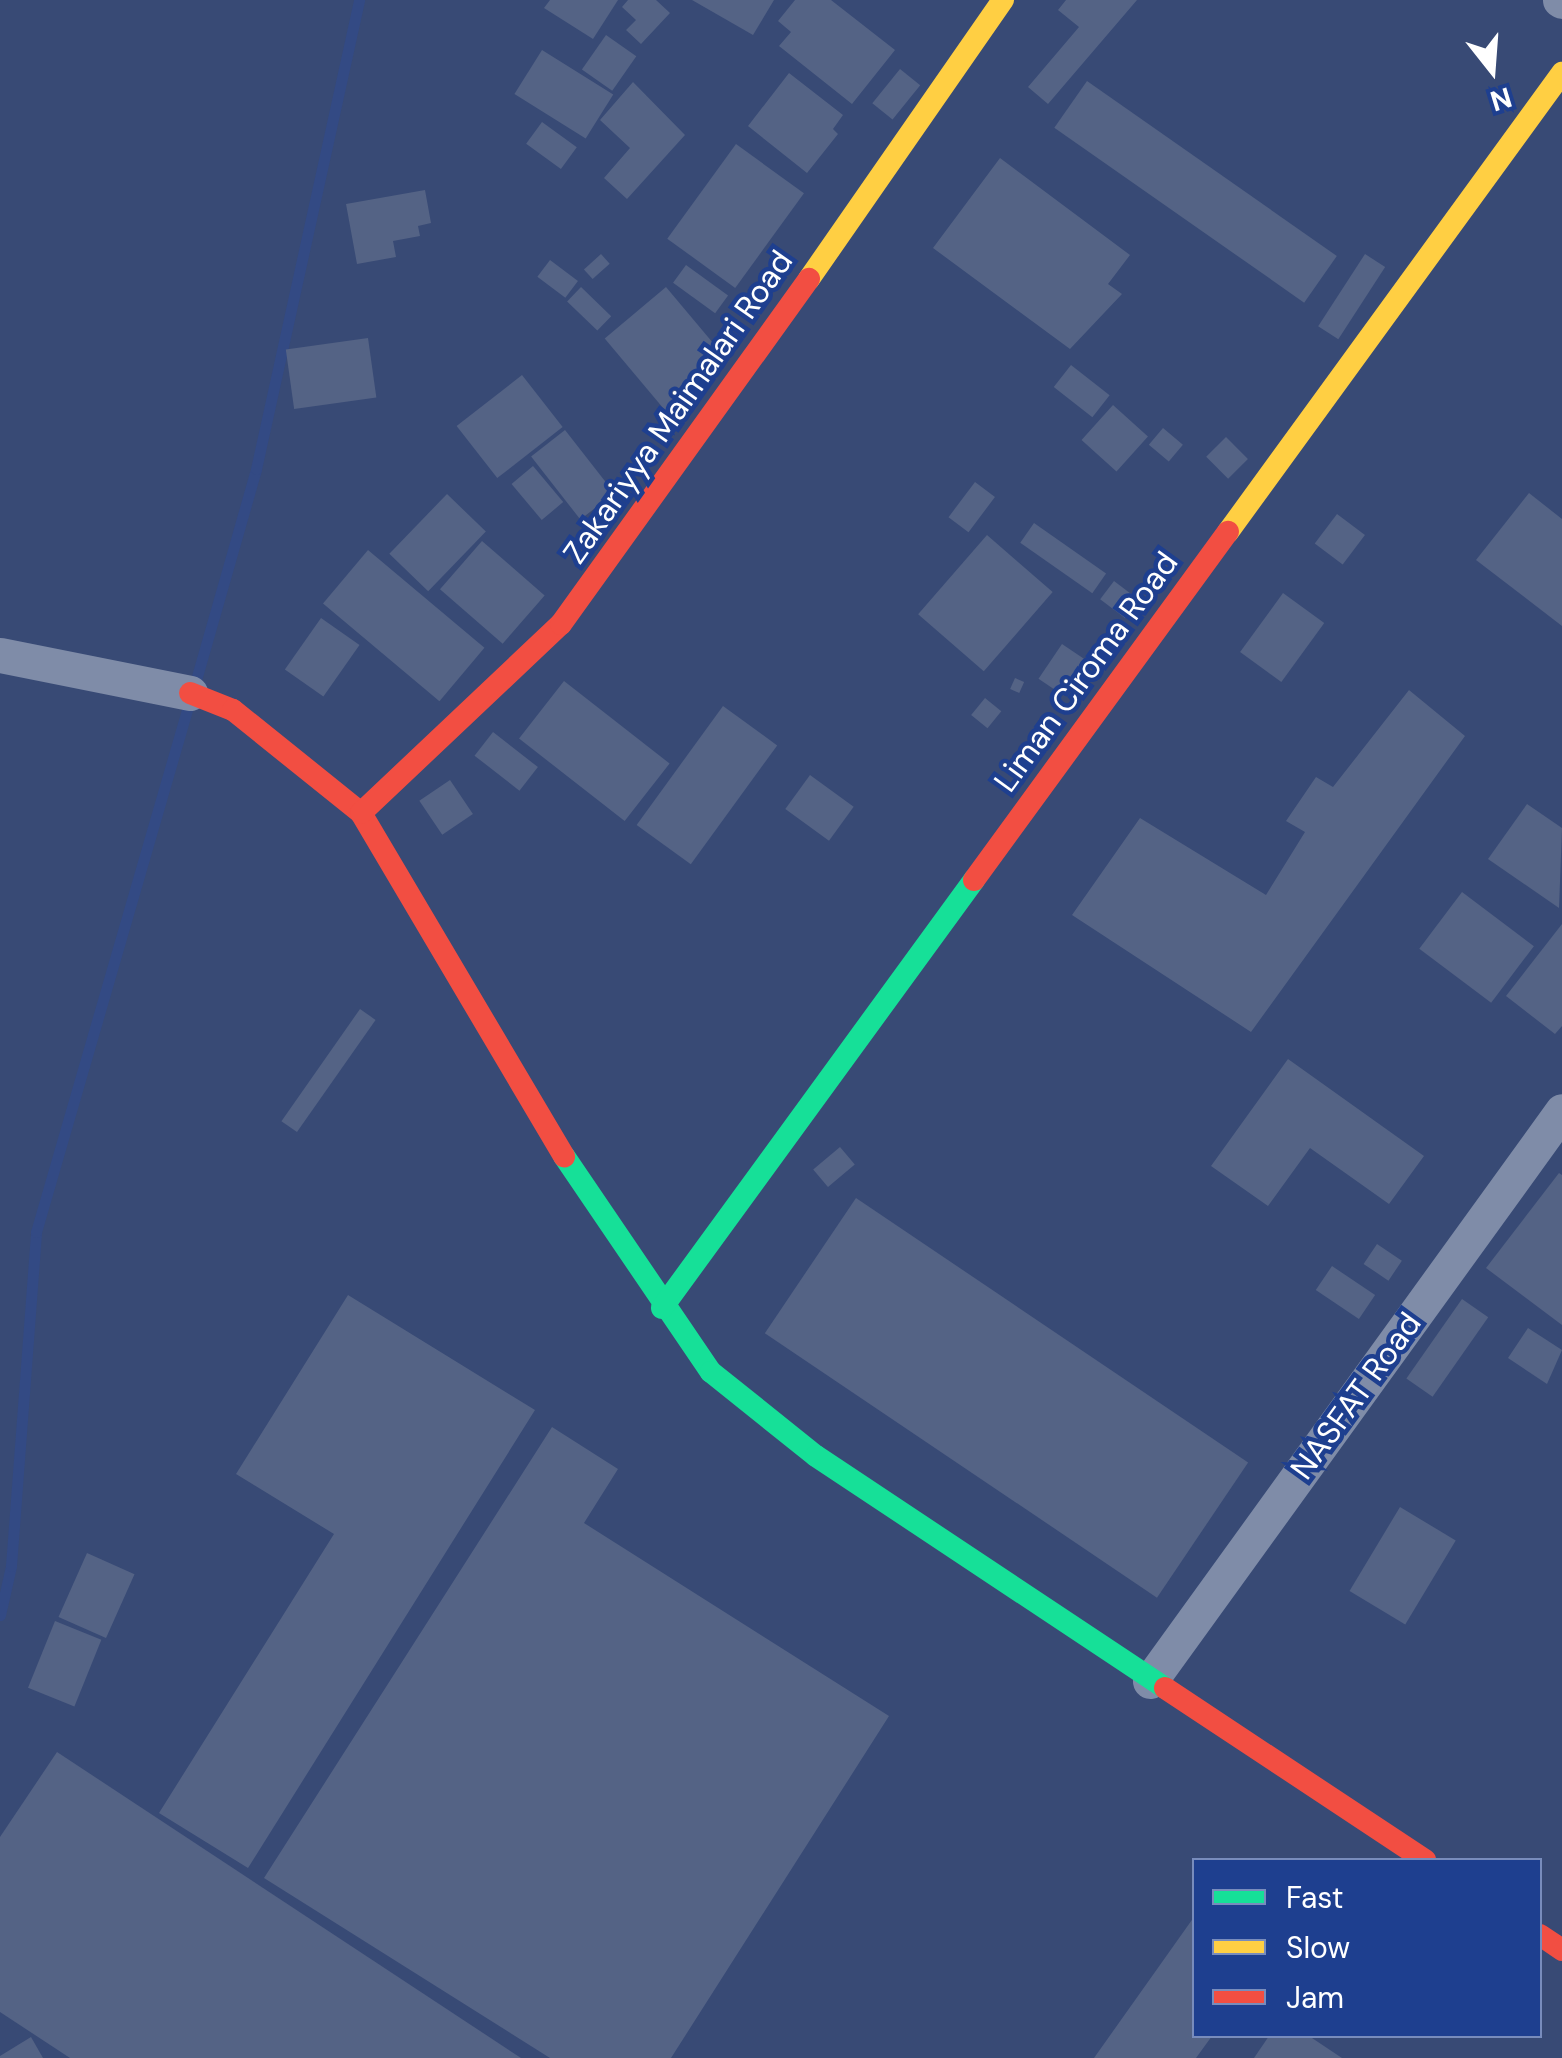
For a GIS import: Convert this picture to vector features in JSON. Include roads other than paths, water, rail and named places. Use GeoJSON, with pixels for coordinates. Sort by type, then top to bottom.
{"type":"FeatureCollection","features":[{"type":"Feature","properties":{"kind":"street","name":"Zakariyya Maimalari Road"},"geometry":{"type":"LineString","coordinates":[[360,814],[561,624],[644,517],[1003,0]]}},
{"type":"Feature","properties":{"kind":"street","name":"Liman Ciroma Road"},"geometry":{"type":"LineString","coordinates":[[662,1308],[1562,74]]}},
{"type":"Feature","properties":{"kind":"street"},"geometry":{"type":"LineString","coordinates":[[0,655],[197,694],[233,710],[360,814],[507,1066],[662,1308],[711,1372],[816,1456],[1422,1858]]}},
{"type":"Feature","properties":{"kind":"street","name":"NASFAT Road"},"geometry":{"type":"LineString","coordinates":[[1150,1681],[1562,1111]]}},
{"type":"Feature","properties":{"kind":"waterway"},"geometry":{"type":"LineString","coordinates":[[196,680],[256,469],[359,0]]}},
{"type":"Feature","properties":{"kind":"waterway"},"geometry":{"type":"LineString","coordinates":[[0,1615],[11,1566],[36,1232],[189,703]]}}]}
